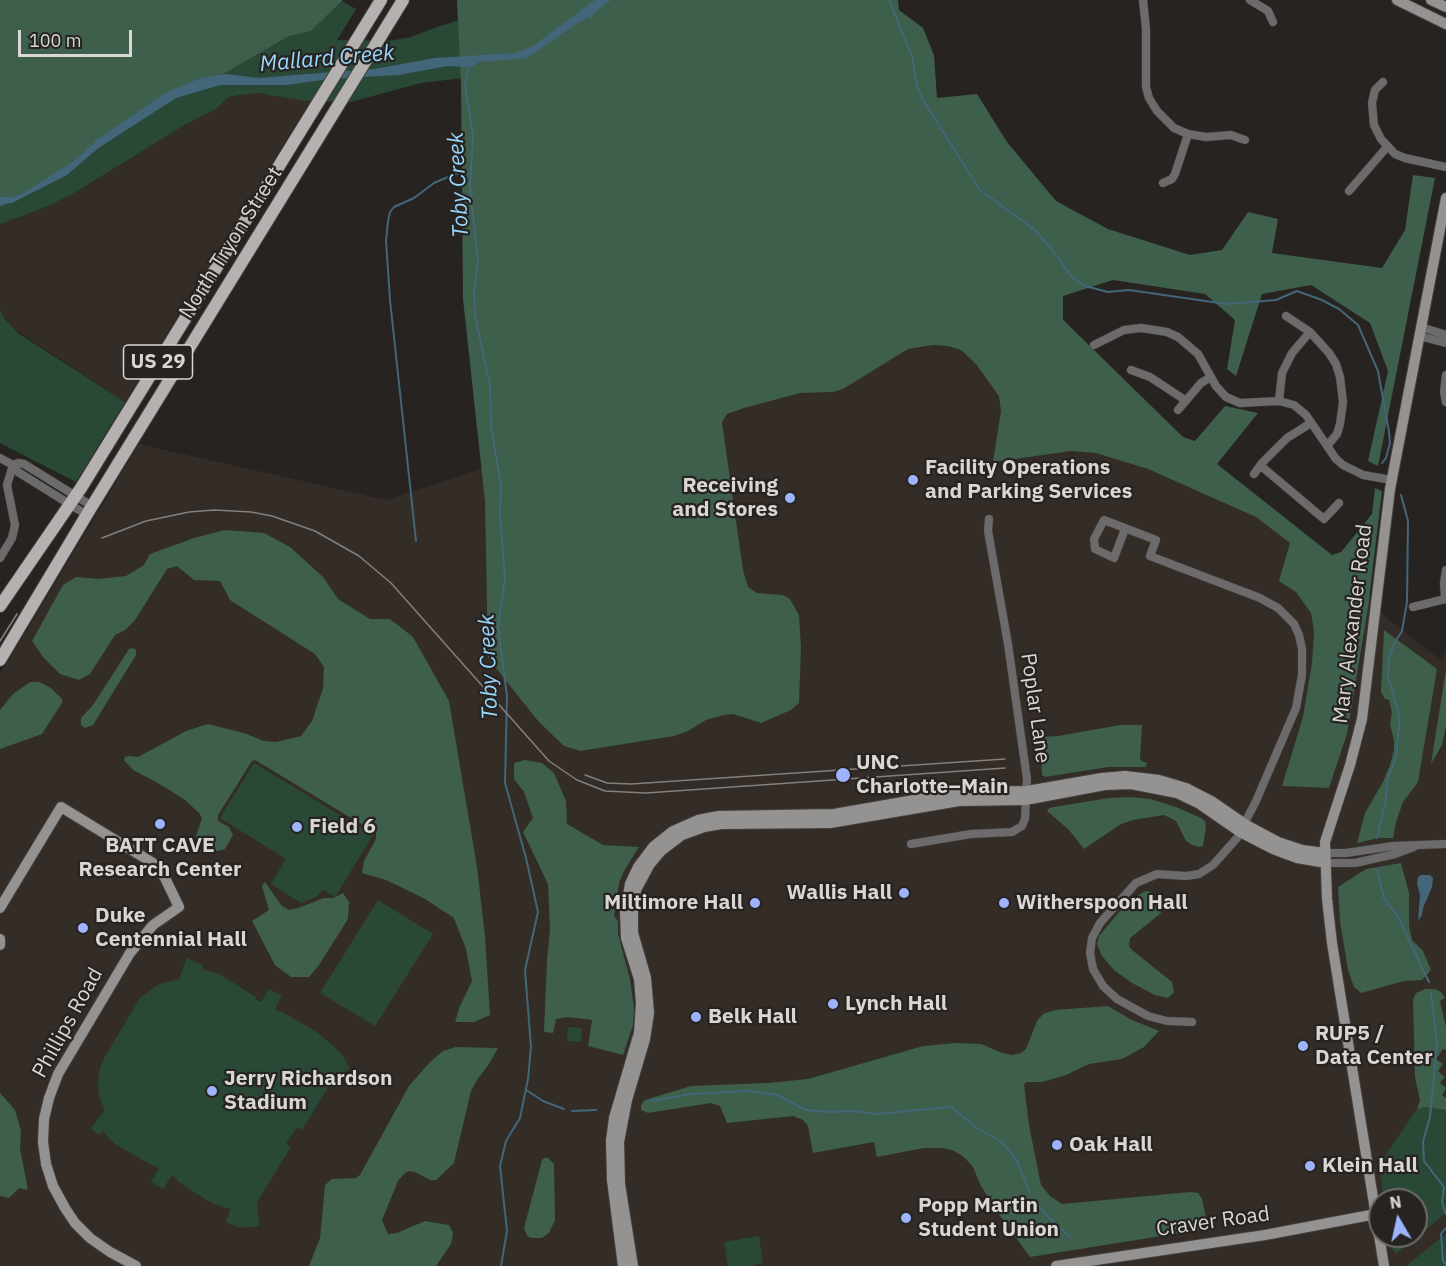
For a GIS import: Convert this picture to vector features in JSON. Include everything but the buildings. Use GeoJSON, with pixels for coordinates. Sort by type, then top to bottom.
{"type":"FeatureCollection","features":[{"type":"Feature","properties":{"kind":"main road","name":"North Tryon Street"},"geometry":{"type":"LineString","coordinates":[[0,606],[73,500],[381,0]]}},
{"type":"Feature","properties":{"kind":"main road","name":"North Tryon Street"},"geometry":{"type":"LineString","coordinates":[[0,660],[89,510],[402,0]]}},
{"type":"Feature","properties":{"kind":"street"},"geometry":{"type":"LineString","coordinates":[[1143,0],[1146,29],[1145,77],[1148,93],[1154,106],[1165,120],[1188,134],[1206,137],[1231,135],[1245,140]]}},
{"type":"Feature","properties":{"kind":"street"},"geometry":{"type":"LineString","coordinates":[[1250,0],[1268,11],[1273,22]]}},
{"type":"Feature","properties":{"kind":"street"},"geometry":{"type":"LineString","coordinates":[[1396,0],[1446,24]]}},
{"type":"Feature","properties":{"kind":"street"},"geometry":{"type":"LineString","coordinates":[[1431,0],[1446,7]]}},
{"type":"Feature","properties":{"kind":"street"},"geometry":{"type":"LineString","coordinates":[[1383,82],[1375,90],[1372,103],[1372,114],[1378,135],[1388,147],[1405,158],[1446,167]]}},
{"type":"Feature","properties":{"kind":"street"},"geometry":{"type":"LineString","coordinates":[[1163,183],[1172,179],[1175,174],[1188,134]]}},
{"type":"Feature","properties":{"kind":"street"},"geometry":{"type":"LineString","coordinates":[[1349,191],[1388,147]]}},
{"type":"Feature","properties":{"kind":"street","name":"Mary Alexander Road"},"geometry":{"type":"LineString","coordinates":[[1372,1188],[1332,942],[1326,837],[1350,765],[1362,719],[1392,480],[1446,198]]}},
{"type":"Feature","properties":{"kind":"street"},"geometry":{"type":"LineString","coordinates":[[1286,316],[1310,332],[1336,364],[1342,390],[1340,424],[1337,434],[1327,446]]}},
{"type":"Feature","properties":{"kind":"street"},"geometry":{"type":"LineString","coordinates":[[1094,345],[1124,330],[1141,328],[1167,332],[1178,337],[1193,349],[1222,393],[1234,402],[1244,404],[1279,401],[1298,408],[1336,459],[1350,470],[1371,477],[1392,480]]}},
{"type":"Feature","properties":{"kind":"street"},"geometry":{"type":"LineString","coordinates":[[1279,401],[1280,379],[1286,364],[1310,332]]}},
{"type":"Feature","properties":{"kind":"street"},"geometry":{"type":"LineString","coordinates":[[1420,332],[1446,335]]}},
{"type":"Feature","properties":{"kind":"street"},"geometry":{"type":"LineString","coordinates":[[1420,332],[1446,343]]}},
{"type":"Feature","properties":{"kind":"street"},"geometry":{"type":"LineString","coordinates":[[1131,370],[1150,377],[1185,400]]}},
{"type":"Feature","properties":{"kind":"street"},"geometry":{"type":"LineString","coordinates":[[1446,375],[1444,392],[1446,402]]}},
{"type":"Feature","properties":{"kind":"street"},"geometry":{"type":"LineString","coordinates":[[1178,410],[1201,384],[1211,377]]}},
{"type":"Feature","properties":{"kind":"street"},"geometry":{"type":"LineString","coordinates":[[1254,474],[1287,438],[1311,423]]}},
{"type":"Feature","properties":{"kind":"street"},"geometry":{"type":"LineString","coordinates":[[0,458],[13,465],[24,464],[89,510]]}},
{"type":"Feature","properties":{"kind":"street"},"geometry":{"type":"LineString","coordinates":[[0,558],[14,534],[14,520],[7,485],[13,465]]}},
{"type":"Feature","properties":{"kind":"street"},"geometry":{"type":"LineString","coordinates":[[1261,466],[1324,519],[1339,503]]}},
{"type":"Feature","properties":{"kind":"street","name":"Poplar Lane"},"geometry":{"type":"LineString","coordinates":[[911,844],[953,836],[1015,830],[1024,823],[1027,795],[1008,644],[988,531],[989,519]]}},
{"type":"Feature","properties":{"kind":"street"},"geometry":{"type":"LineString","coordinates":[[1125,529],[1114,558],[1095,549],[1094,539],[1104,520],[1156,540],[1150,556],[1268,602],[1284,613],[1297,628],[1302,657],[1300,691],[1296,708],[1243,828],[1216,861],[1203,872],[1186,876],[1158,874],[1136,883],[1100,923],[1091,942],[1090,959],[1094,972],[1103,986],[1117,999],[1137,1012],[1156,1019],[1192,1022]]}},
{"type":"Feature","properties":{"kind":"street"},"geometry":{"type":"LineString","coordinates":[[1413,607],[1446,599],[1444,584],[1446,570]]}},
{"type":"Feature","properties":{"kind":"street"},"geometry":{"type":"LineString","coordinates":[[633,1266],[620,1184],[619,1142],[622,1122],[649,1019],[646,978],[632,924],[633,903],[640,881],[650,864],[661,850],[677,839],[699,828],[722,824],[818,819],[1105,785],[1147,786],[1190,799],[1243,828],[1281,853],[1355,863],[1416,846],[1446,844]]}},
{"type":"Feature","properties":{"kind":"street","name":"Phillips Road"},"geometry":{"type":"LineString","coordinates":[[1,906],[61,807],[153,863],[165,878],[179,906],[153,925],[130,952],[58,1074],[44,1119],[43,1146],[47,1168],[64,1208],[90,1238],[136,1266]]}},
{"type":"Feature","properties":{"kind":"street"},"geometry":{"type":"LineString","coordinates":[[623,1266],[612,1180],[610,1141],[614,1118],[641,1021],[639,979],[627,943],[624,921],[627,895],[635,874],[646,855],[663,839],[679,828],[698,820],[725,816],[818,819]]}},
{"type":"Feature","properties":{"kind":"street"},"geometry":{"type":"LineString","coordinates":[[0,939],[0,945]]}},
{"type":"Feature","properties":{"kind":"street","name":"Craver Road"},"geometry":{"type":"LineString","coordinates":[[1056,1266],[1265,1235],[1368,1216]]}},
{"type":"Feature","properties":{"kind":"street","name":"Mary Alexander Road"},"geometry":{"type":"LineString","coordinates":[[1381,1248],[1384,1266]]}},
{"type":"Feature","properties":{"kind":"shaded area"},"geometry":{"type":"Polygon","coordinates":[[[258,93],[310,101],[125,402],[11,327],[0,309],[0,224],[71,195],[183,126],[216,109],[229,97],[258,93]]]}},
{"type":"Feature","properties":{"kind":"shaded area"},"geometry":{"type":"Polygon","coordinates":[[[1063,319],[1183,437],[1361,585],[1386,617],[1442,661],[1446,648],[1446,1266],[0,1266],[0,674],[139,444],[386,500],[801,365],[1063,319]]]}},
{"type":"Feature","properties":{"kind":"green space"},"geometry":{"type":"Polygon","coordinates":[[[0,0],[343,0],[311,31],[289,36],[211,81],[152,109],[66,172],[0,207],[0,0]]]}},
{"type":"Feature","properties":{"kind":"green space"},"geometry":{"type":"Polygon","coordinates":[[[457,0],[898,0],[899,10],[923,28],[934,55],[937,98],[977,94],[1007,142],[1056,201],[1108,229],[1190,255],[1222,250],[1248,212],[1278,219],[1272,253],[1382,268],[1405,230],[1413,175],[1435,178],[1378,466],[1368,461],[1388,371],[1370,323],[1311,285],[1262,294],[1236,376],[1227,369],[1235,320],[1205,294],[1113,280],[1063,296],[1063,320],[1183,437],[1195,441],[1225,406],[1258,413],[1217,464],[1332,555],[1341,552],[1372,514],[1375,488],[1382,491],[1368,608],[1347,734],[1329,788],[1282,786],[1303,717],[1312,663],[1314,631],[1311,613],[1296,592],[1279,581],[1290,543],[1256,517],[1148,469],[1096,453],[1071,451],[993,462],[1001,411],[999,396],[976,364],[961,350],[933,345],[908,349],[843,389],[833,392],[800,393],[744,408],[727,414],[722,422],[743,570],[748,587],[757,593],[783,595],[790,599],[799,615],[801,647],[799,703],[791,710],[761,723],[733,714],[724,715],[706,720],[674,736],[580,751],[564,746],[538,721],[488,658],[485,501],[463,299],[461,84],[457,0]]]}},
{"type":"Feature","properties":{"kind":"green space"},"geometry":{"type":"Polygon","coordinates":[[[342,1],[356,9],[337,40],[389,41],[411,37],[520,1],[496,74],[421,83],[351,102],[306,101],[258,93],[229,97],[216,109],[183,126],[71,195],[0,224],[0,140],[161,52],[311,31],[342,1]]]}},
{"type":"Feature","properties":{"kind":"green space"},"geometry":{"type":"Polygon","coordinates":[[[0,309],[5,319],[18,333],[125,402],[76,482],[0,443],[0,309]]]}},
{"type":"Feature","properties":{"kind":"green space"},"geometry":{"type":"Polygon","coordinates":[[[225,530],[264,533],[290,547],[323,577],[338,599],[370,619],[390,619],[413,637],[449,701],[477,867],[485,936],[490,1015],[474,1022],[455,1022],[472,981],[466,949],[454,918],[425,899],[386,880],[362,873],[364,861],[376,839],[376,833],[255,760],[252,761],[218,815],[218,821],[229,827],[233,835],[225,849],[212,850],[197,840],[196,836],[202,818],[199,813],[185,800],[133,770],[124,760],[129,756],[138,757],[186,731],[208,724],[244,733],[264,741],[276,742],[301,736],[312,721],[323,688],[324,667],[315,654],[230,600],[220,581],[194,580],[177,566],[167,569],[135,620],[125,630],[115,635],[90,674],[79,680],[60,674],[43,657],[32,641],[63,585],[76,577],[98,579],[126,576],[144,565],[150,554],[194,538],[225,530]]]}},
{"type":"Feature","properties":{"kind":"green space"},"geometry":{"type":"Polygon","coordinates":[[[1384,630],[1437,669],[1418,782],[1403,802],[1393,838],[1378,838],[1357,843],[1365,813],[1383,782],[1394,750],[1390,725],[1392,712],[1389,700],[1385,699],[1381,692],[1384,630]]]}},
{"type":"Feature","properties":{"kind":"green space"},"geometry":{"type":"Polygon","coordinates":[[[129,649],[136,650],[136,655],[93,725],[85,728],[81,725],[81,718],[93,705],[129,649]]]}},
{"type":"Feature","properties":{"kind":"green space"},"geometry":{"type":"Polygon","coordinates":[[[1446,669],[1446,726],[1442,745],[1431,764],[1446,669]]]}},
{"type":"Feature","properties":{"kind":"green space"},"geometry":{"type":"Polygon","coordinates":[[[30,682],[39,682],[51,688],[62,699],[62,703],[42,734],[0,749],[0,710],[13,694],[30,682]]]}},
{"type":"Feature","properties":{"kind":"green space"},"geometry":{"type":"Polygon","coordinates":[[[1120,725],[1142,725],[1140,760],[1147,763],[1146,767],[1108,767],[1045,777],[1042,775],[1041,737],[1120,725]]]}},
{"type":"Feature","properties":{"kind":"green space"},"geometry":{"type":"Polygon","coordinates":[[[525,760],[542,763],[554,773],[566,801],[567,824],[603,845],[639,847],[619,883],[614,916],[618,921],[618,934],[630,979],[634,1008],[633,1025],[623,1055],[588,1046],[592,1020],[568,1017],[556,1019],[553,1033],[544,1032],[550,929],[548,884],[523,832],[533,818],[524,792],[514,779],[514,763],[525,760]]]}},
{"type":"Feature","properties":{"kind":"green space","name":"Field 6"},"geometry":{"type":"Polygon","coordinates":[[[254,763],[373,835],[335,897],[323,890],[316,897],[301,903],[271,884],[286,859],[220,818],[254,763]]]}},
{"type":"Feature","properties":{"kind":"green space"},"geometry":{"type":"Polygon","coordinates":[[[1109,798],[1150,799],[1201,818],[1205,821],[1206,827],[1203,846],[1192,845],[1186,841],[1176,821],[1164,815],[1121,824],[1084,849],[1069,830],[1047,811],[1054,807],[1109,798]]]}},
{"type":"Feature","properties":{"kind":"green space"},"geometry":{"type":"Polygon","coordinates":[[[1401,863],[1409,893],[1409,925],[1412,940],[1423,951],[1431,970],[1422,980],[1404,981],[1361,993],[1354,987],[1348,970],[1340,921],[1338,887],[1366,869],[1401,863]]]}},
{"type":"Feature","properties":{"kind":"green space"},"geometry":{"type":"Polygon","coordinates":[[[265,882],[282,906],[289,910],[343,893],[349,902],[348,919],[309,977],[291,977],[275,965],[252,921],[269,910],[262,886],[265,882]]]}},
{"type":"Feature","properties":{"kind":"green space"},"geometry":{"type":"Polygon","coordinates":[[[1146,891],[1151,892],[1159,903],[1161,913],[1130,938],[1129,946],[1172,982],[1174,992],[1168,998],[1155,995],[1114,970],[1102,956],[1097,944],[1099,936],[1119,912],[1146,891]]]}},
{"type":"Feature","properties":{"kind":"green space","name":"Field 6"},"geometry":{"type":"Polygon","coordinates":[[[378,900],[433,934],[375,1026],[320,993],[378,900]]]}},
{"type":"Feature","properties":{"kind":"green space","name":"Jerry Richardson Stadium"},"geometry":{"type":"Polygon","coordinates":[[[187,958],[203,965],[202,969],[219,974],[261,1002],[269,989],[282,996],[275,1009],[318,1033],[342,1054],[350,1069],[335,1076],[302,1130],[297,1127],[286,1144],[291,1147],[257,1202],[259,1226],[240,1228],[225,1222],[231,1209],[213,1204],[177,1181],[172,1175],[163,1189],[151,1182],[159,1168],[115,1144],[103,1131],[99,1135],[91,1128],[105,1110],[98,1088],[99,1072],[103,1060],[140,998],[159,984],[179,979],[187,958]]]}},
{"type":"Feature","properties":{"kind":"green space"},"geometry":{"type":"Polygon","coordinates":[[[1425,989],[1435,989],[1445,998],[1440,1001],[1446,1027],[1446,1050],[1443,1049],[1436,1059],[1443,1064],[1438,1071],[1445,1077],[1440,1083],[1446,1088],[1442,1095],[1446,1098],[1446,1110],[1426,1107],[1417,1109],[1420,1100],[1415,1077],[1413,1000],[1416,993],[1425,989]]]}},
{"type":"Feature","properties":{"kind":"green space"},"geometry":{"type":"Polygon","coordinates":[[[1108,1006],[1132,1020],[1159,1031],[1144,1047],[1122,1059],[1089,1064],[1066,1075],[1042,1082],[1024,1084],[1029,1125],[1041,1185],[1050,1196],[1062,1204],[1198,1193],[1202,1199],[1206,1217],[1205,1229],[1030,1257],[993,1206],[973,1167],[964,1157],[954,1151],[943,1148],[924,1148],[877,1157],[874,1142],[813,1153],[808,1126],[803,1120],[793,1116],[727,1123],[720,1106],[711,1103],[648,1113],[641,1110],[641,1105],[645,1100],[691,1086],[808,1079],[923,1046],[956,1043],[981,1044],[1013,1055],[1026,1049],[1037,1021],[1043,1014],[1055,1010],[1108,1006]]]}},
{"type":"Feature","properties":{"kind":"green space"},"geometry":{"type":"Polygon","coordinates":[[[568,1027],[582,1028],[581,1042],[567,1041],[568,1027]]]}},
{"type":"Feature","properties":{"kind":"green space"},"geometry":{"type":"Polygon","coordinates":[[[456,1047],[498,1048],[471,1091],[454,1163],[436,1180],[430,1180],[415,1172],[405,1173],[398,1181],[382,1220],[388,1234],[397,1233],[425,1221],[449,1225],[453,1233],[451,1244],[436,1266],[309,1266],[320,1238],[325,1185],[332,1179],[355,1178],[360,1175],[409,1086],[443,1051],[456,1047]]]}},
{"type":"Feature","properties":{"kind":"green space"},"geometry":{"type":"Polygon","coordinates":[[[0,1093],[15,1110],[21,1131],[20,1148],[28,1190],[19,1188],[9,1198],[0,1196],[0,1093]]]}},
{"type":"Feature","properties":{"kind":"green space"},"geometry":{"type":"Polygon","coordinates":[[[1426,1107],[1446,1110],[1446,1213],[1428,1228],[1428,1188],[1382,1188],[1379,1165],[1417,1109],[1426,1107]]]}},
{"type":"Feature","properties":{"kind":"green space"},"geometry":{"type":"Polygon","coordinates":[[[544,1158],[548,1158],[554,1164],[555,1220],[549,1233],[542,1238],[532,1238],[527,1236],[524,1228],[544,1158]]]}},
{"type":"Feature","properties":{"kind":"green space"},"geometry":{"type":"Polygon","coordinates":[[[1446,1234],[1446,1266],[1406,1266],[1446,1234]]]}},
{"type":"Feature","properties":{"kind":"green space"},"geometry":{"type":"Polygon","coordinates":[[[759,1236],[763,1263],[728,1266],[724,1242],[759,1236]]]}},
{"type":"Feature","properties":{"kind":"green space"},"geometry":{"type":"Polygon","coordinates":[[[1392,1248],[1403,1248],[1396,1254],[1392,1248]]]}},
{"type":"Feature","properties":{"kind":"water"},"geometry":{"type":"Polygon","coordinates":[[[595,0],[611,0],[593,14],[592,19],[589,17],[579,22],[527,58],[479,62],[472,67],[447,66],[399,75],[329,79],[287,85],[220,85],[176,98],[97,149],[67,175],[12,203],[0,205],[0,197],[22,194],[74,161],[98,139],[167,92],[201,78],[226,74],[259,78],[374,69],[435,58],[515,53],[533,46],[595,0]]]}},
{"type":"Feature","properties":{"kind":"water"},"geometry":{"type":"Polygon","coordinates":[[[1430,875],[1433,878],[1432,887],[1418,921],[1420,895],[1417,884],[1418,877],[1430,875]]]}},
{"type":"Feature","properties":{"kind":"waterway"},"geometry":{"type":"LineString","coordinates":[[889,0],[912,56],[917,86],[923,100],[980,190],[1035,230],[1072,277],[1085,286],[1108,292],[1129,290],[1226,304],[1276,300],[1297,291],[1339,309],[1358,325],[1378,371],[1389,432],[1390,443],[1386,458],[1382,463]]}},
{"type":"Feature","properties":{"kind":"waterway","name":"Toby Creek"},"geometry":{"type":"LineString","coordinates":[[469,64],[465,85],[473,136],[470,186],[478,261],[474,292],[475,316],[490,386],[491,426],[501,485],[500,516],[505,578],[498,627],[507,696],[505,783],[538,912],[525,970],[531,1047],[528,1079],[520,1118],[506,1141],[500,1166],[507,1231],[501,1266]]}},
{"type":"Feature","properties":{"kind":"waterway"},"geometry":{"type":"LineString","coordinates":[[416,541],[390,300],[386,241],[388,221],[394,207],[414,198],[434,183],[455,174],[470,173]]}},
{"type":"Feature","properties":{"kind":"waterway"},"geometry":{"type":"LineString","coordinates":[[1377,838],[1386,800],[1387,780],[1396,757],[1400,718],[1388,676],[1389,658],[1402,631],[1407,602],[1408,521],[1401,495]]}},
{"type":"Feature","properties":{"kind":"waterway"},"geometry":{"type":"LineString","coordinates":[[1377,870],[1384,898],[1398,917],[1429,982]]}},
{"type":"Feature","properties":{"kind":"waterway"},"geometry":{"type":"LineString","coordinates":[[1431,993],[1437,1043],[1430,1117],[1423,1142],[1424,1161],[1444,1187],[1442,1202],[1446,1214]]}},
{"type":"Feature","properties":{"kind":"waterway"},"geometry":{"type":"LineString","coordinates":[[526,1090],[543,1101],[564,1109]]}},
{"type":"Feature","properties":{"kind":"waterway"},"geometry":{"type":"LineString","coordinates":[[651,1101],[691,1094],[748,1091],[777,1095],[806,1110],[830,1112],[853,1111],[876,1114],[951,1107],[977,1128],[1002,1142],[1017,1161],[1030,1193]]}},
{"type":"Feature","properties":{"kind":"waterway"},"geometry":{"type":"LineString","coordinates":[[572,1111],[596,1110]]}},
{"type":"Feature","properties":{"kind":"waterway"},"geometry":{"type":"LineString","coordinates":[[1033,1199],[1046,1215],[1071,1238]]}},
{"type":"Feature","properties":{"kind":"waterway"},"geometry":{"type":"LineString","coordinates":[[1446,1228],[1441,1234],[1443,1261],[1446,1264]]}},
{"type":"Feature","properties":{"kind":"tram line"},"geometry":{"type":"LineString","coordinates":[[102,538],[146,521],[189,512],[214,510],[251,512],[272,516],[315,531],[359,556],[391,583],[549,761],[577,780],[605,791],[646,793],[1005,768]]}},
{"type":"Feature","properties":{"kind":"tram line"},"geometry":{"type":"LineString","coordinates":[[0,641],[17,614]]}},
{"type":"Feature","properties":{"kind":"tram line"},"geometry":{"type":"LineString","coordinates":[[585,775],[607,783],[631,784],[1005,759]]}},
{"type":"Feature","properties":{"kind":"place","name":"Facility Operations and Parking Services"},"geometry":{"type":"Point","coordinates":[913,480]}},
{"type":"Feature","properties":{"kind":"place","name":"Receiving and Stores"},"geometry":{"type":"Point","coordinates":[790,498]}},
{"type":"Feature","properties":{"kind":"place","name":"UNC Charlotte–Main"},"geometry":{"type":"Point","coordinates":[843,775]}},
{"type":"Feature","properties":{"kind":"place","name":"BATT CAVE Research Center"},"geometry":{"type":"Point","coordinates":[160,824]}},
{"type":"Feature","properties":{"kind":"place","name":"Field 6"},"geometry":{"type":"Point","coordinates":[297,827]}},
{"type":"Feature","properties":{"kind":"place","name":"Wallis Hall"},"geometry":{"type":"Point","coordinates":[904,893]}},
{"type":"Feature","properties":{"kind":"place","name":"Miltimore Hall"},"geometry":{"type":"Point","coordinates":[755,903]}},
{"type":"Feature","properties":{"kind":"place","name":"Witherspoon Hall"},"geometry":{"type":"Point","coordinates":[1004,903]}},
{"type":"Feature","properties":{"kind":"place","name":"Duke Centennial Hall"},"geometry":{"type":"Point","coordinates":[83,928]}},
{"type":"Feature","properties":{"kind":"place","name":"Lynch Hall"},"geometry":{"type":"Point","coordinates":[833,1004]}},
{"type":"Feature","properties":{"kind":"place","name":"Belk Hall"},"geometry":{"type":"Point","coordinates":[696,1017]}},
{"type":"Feature","properties":{"kind":"place","name":"RUP5 / Data Center"},"geometry":{"type":"Point","coordinates":[1303,1046]}},
{"type":"Feature","properties":{"kind":"place","name":"Jerry Richardson Stadium"},"geometry":{"type":"Point","coordinates":[212,1091]}},
{"type":"Feature","properties":{"kind":"place","name":"Oak Hall"},"geometry":{"type":"Point","coordinates":[1057,1145]}},
{"type":"Feature","properties":{"kind":"place","name":"Klein Hall"},"geometry":{"type":"Point","coordinates":[1310,1166]}},
{"type":"Feature","properties":{"kind":"place","name":"Popp Martin Student Union"},"geometry":{"type":"Point","coordinates":[906,1218]}},
{"type":"Feature","properties":{"kind":"water label","name":"Mallard Creek"},"geometry":{"type":"Point","coordinates":[327,59]}}]}
